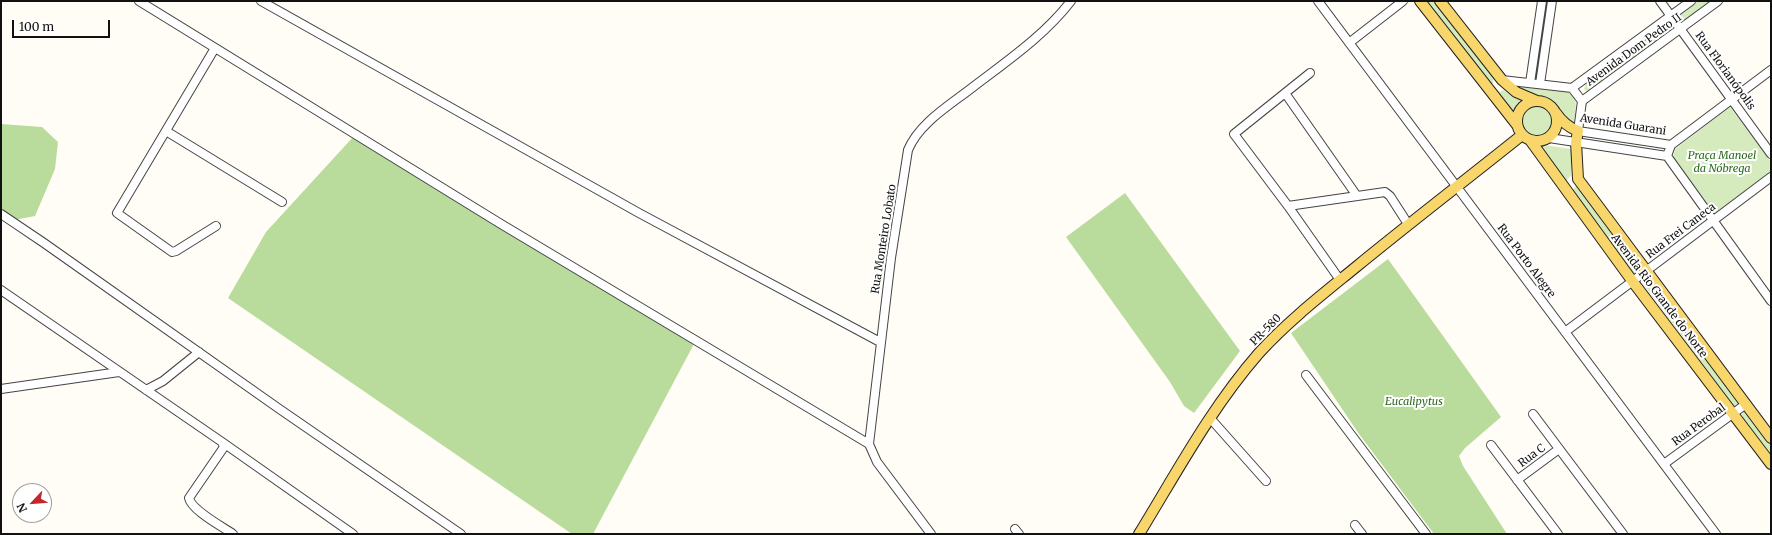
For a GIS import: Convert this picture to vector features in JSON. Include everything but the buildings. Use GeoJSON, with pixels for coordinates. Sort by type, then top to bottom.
{"type":"FeatureCollection","features":[{"type":"Feature","properties":{"kind":"main road"},"geometry":{"type":"LineString","coordinates":[[1420,1],[1526,138],[1543,141],[1549,138],[1556,129],[1557,123],[1555,112],[1547,104],[1516,92],[1502,80],[1440,1]]}},
{"type":"Feature","properties":{"kind":"main road"},"geometry":{"type":"LineString","coordinates":[[1490,91],[1502,80]]}},
{"type":"Feature","properties":{"kind":"main road"},"geometry":{"type":"LineString","coordinates":[[1517,125],[1518,113],[1521,108],[1531,102],[1537,101]]}},
{"type":"Feature","properties":{"kind":"main road","name":"Avenida Guarani"},"geometry":{"type":"LineString","coordinates":[[1555,112],[1562,122],[1570,128],[1578,131]]}},
{"type":"Feature","properties":{"kind":"main road"},"geometry":{"type":"LineString","coordinates":[[1564,189],[1578,179],[1576,142],[1578,131]]}},
{"type":"Feature","properties":{"kind":"main road","name":"PR-580"},"geometry":{"type":"LineString","coordinates":[[1140,534],[1210,418],[1237,380],[1285,327],[1408,224],[1526,138]]}},
{"type":"Feature","properties":{"kind":"main road","name":"Avenida Rio Grande do Norte"},"geometry":{"type":"LineString","coordinates":[[1526,138],[1771,464]]}},
{"type":"Feature","properties":{"kind":"main road","name":"Avenida Rio Grande do Norte"},"geometry":{"type":"LineString","coordinates":[[1578,179],[1771,438]]}},
{"type":"Feature","properties":{"kind":"street"},"geometry":{"type":"LineString","coordinates":[[139,1],[500,224],[869,444]]}},
{"type":"Feature","properties":{"kind":"street"},"geometry":{"type":"LineString","coordinates":[[261,1],[639,213],[880,342]]}},
{"type":"Feature","properties":{"kind":"street","name":"Rua Monteiro Lobato"},"geometry":{"type":"LineString","coordinates":[[931,534],[876,462],[869,444],[880,342],[906,159],[911,142],[926,124],[1006,62],[1061,14],[1071,1]]}},
{"type":"Feature","properties":{"kind":"street","name":"Rua Porto Alegre"},"geometry":{"type":"LineString","coordinates":[[1318,1],[1716,534]]}},
{"type":"Feature","properties":{"kind":"street"},"geometry":{"type":"LineString","coordinates":[[1349,43],[1403,1]]}},
{"type":"Feature","properties":{"kind":"street"},"geometry":{"type":"LineString","coordinates":[[1530,83],[1542,1]]}},
{"type":"Feature","properties":{"kind":"street"},"geometry":{"type":"LineString","coordinates":[[1540,84],[1552,1]]}},
{"type":"Feature","properties":{"kind":"street","name":"Rua Florianópolis"},"geometry":{"type":"LineString","coordinates":[[1660,1],[1771,154]]}},
{"type":"Feature","properties":{"kind":"street","name":"Avenida Dom Pedro II"},"geometry":{"type":"LineString","coordinates":[[1572,88],[1691,1]]}},
{"type":"Feature","properties":{"kind":"street","name":"Avenida Dom Pedro II"},"geometry":{"type":"LineString","coordinates":[[1582,101],[1718,1]]}},
{"type":"Feature","properties":{"kind":"street"},"geometry":{"type":"LineString","coordinates":[[215,48],[117,213],[172,252],[216,226]]}},
{"type":"Feature","properties":{"kind":"street"},"geometry":{"type":"LineString","coordinates":[[1667,156],[1671,145],[1771,70]]}},
{"type":"Feature","properties":{"kind":"street"},"geometry":{"type":"LineString","coordinates":[[1310,73],[1234,134],[1288,206],[1340,280]]}},
{"type":"Feature","properties":{"kind":"street"},"geometry":{"type":"LineString","coordinates":[[1502,80],[1572,88],[1582,101],[1578,131]]}},
{"type":"Feature","properties":{"kind":"street"},"geometry":{"type":"LineString","coordinates":[[1285,93],[1357,196]]}},
{"type":"Feature","properties":{"kind":"street"},"geometry":{"type":"LineString","coordinates":[[166,131],[282,202]]}},
{"type":"Feature","properties":{"kind":"street","name":"Avenida Guarani"},"geometry":{"type":"LineString","coordinates":[[1578,131],[1671,145]]}},
{"type":"Feature","properties":{"kind":"street"},"geometry":{"type":"LineString","coordinates":[[1549,138],[1667,156],[1771,301]]}},
{"type":"Feature","properties":{"kind":"street","name":"Rua Frei Caneca"},"geometry":{"type":"LineString","coordinates":[[1565,332],[1771,177]]}},
{"type":"Feature","properties":{"kind":"street"},"geometry":{"type":"LineString","coordinates":[[1288,206],[1385,192],[1390,196],[1408,224]]}},
{"type":"Feature","properties":{"kind":"street"},"geometry":{"type":"LineString","coordinates":[[1,214],[461,534]]}},
{"type":"Feature","properties":{"kind":"street"},"geometry":{"type":"LineString","coordinates":[[1,290],[354,534]]}},
{"type":"Feature","properties":{"kind":"street"},"geometry":{"type":"LineString","coordinates":[[146,390],[163,381],[199,352]]}},
{"type":"Feature","properties":{"kind":"street"},"geometry":{"type":"LineString","coordinates":[[1,389],[119,372]]}},
{"type":"Feature","properties":{"kind":"street"},"geometry":{"type":"LineString","coordinates":[[1306,375],[1426,534]]}},
{"type":"Feature","properties":{"kind":"street","name":"Rua Perobal"},"geometry":{"type":"LineString","coordinates":[[1664,464],[1746,404]]}},
{"type":"Feature","properties":{"kind":"street"},"geometry":{"type":"LineString","coordinates":[[1534,414],[1622,534]]}},
{"type":"Feature","properties":{"kind":"street"},"geometry":{"type":"LineString","coordinates":[[1210,418],[1266,481]]}},
{"type":"Feature","properties":{"kind":"street"},"geometry":{"type":"LineString","coordinates":[[222,442],[224,447],[188,498],[190,503],[196,508],[233,534]]}},
{"type":"Feature","properties":{"kind":"street"},"geometry":{"type":"LineString","coordinates":[[1490,445],[1558,534]]}},
{"type":"Feature","properties":{"kind":"street","name":"Rua C"},"geometry":{"type":"LineString","coordinates":[[1517,480],[1559,449]]}},
{"type":"Feature","properties":{"kind":"street"},"geometry":{"type":"LineString","coordinates":[[1355,525],[1362,534]]}},
{"type":"Feature","properties":{"kind":"green space"},"geometry":{"type":"Polygon","coordinates":[[[1423,1],[1436,1],[1494,77],[1491,85],[1423,1]]]}},
{"type":"Feature","properties":{"kind":"green space"},"geometry":{"type":"Polygon","coordinates":[[[1696,1],[1713,1],[1684,21],[1680,15],[1696,1]]]}},
{"type":"Feature","properties":{"kind":"green space"},"geometry":{"type":"Polygon","coordinates":[[[1665,24],[1670,25],[1671,32],[1587,92],[1584,89],[1586,84],[1665,24]]]}},
{"type":"Feature","properties":{"kind":"green space"},"geometry":{"type":"Polygon","coordinates":[[[1512,84],[1568,92],[1572,94],[1576,105],[1574,123],[1572,124],[1547,97],[1525,93],[1512,84]]]}},
{"type":"Feature","properties":{"kind":"green space"},"geometry":{"type":"Polygon","coordinates":[[[1503,90],[1515,98],[1524,101],[1516,110],[1513,117],[1497,94],[1503,90]]]}},
{"type":"Feature","properties":{"kind":"green space"},"geometry":{"type":"Polygon","coordinates":[[[1540,103],[1547,105],[1552,110],[1554,120],[1552,130],[1547,135],[1534,137],[1527,135],[1522,130],[1520,117],[1522,110],[1527,105],[1540,103]]]}},
{"type":"Feature","properties":{"kind":"green space","name":"Praça Manoel da Nóbrega"},"geometry":{"type":"Polygon","coordinates":[[[1730,107],[1771,162],[1771,173],[1714,217],[1672,161],[1675,149],[1730,107]]]}},
{"type":"Feature","properties":{"kind":"green space"},"geometry":{"type":"Polygon","coordinates":[[[1,124],[42,127],[58,142],[55,169],[35,216],[14,220],[1,211],[1,124]]]}},
{"type":"Feature","properties":{"kind":"green space"},"geometry":{"type":"Polygon","coordinates":[[[354,136],[695,342],[593,534],[572,534],[228,298],[266,232],[354,136]]]}},
{"type":"Feature","properties":{"kind":"green space"},"geometry":{"type":"Polygon","coordinates":[[[1544,145],[1571,149],[1571,175],[1564,184],[1538,148],[1544,145]]]}},
{"type":"Feature","properties":{"kind":"green space"},"geometry":{"type":"Polygon","coordinates":[[[1576,186],[1579,186],[1643,269],[1634,275],[1572,191],[1576,186]]]}},
{"type":"Feature","properties":{"kind":"green space"},"geometry":{"type":"Polygon","coordinates":[[[1125,193],[1240,351],[1194,413],[1184,406],[1170,382],[1066,237],[1125,193]]]}},
{"type":"Feature","properties":{"kind":"green space","name":"Eucalipytus"},"geometry":{"type":"Polygon","coordinates":[[[1388,259],[1501,417],[1465,448],[1459,456],[1463,466],[1507,534],[1434,534],[1359,434],[1291,333],[1388,259]]]}},
{"type":"Feature","properties":{"kind":"green space"},"geometry":{"type":"Polygon","coordinates":[[[1647,278],[1742,401],[1734,407],[1642,282],[1647,278]]]}},
{"type":"Feature","properties":{"kind":"green space"},"geometry":{"type":"Polygon","coordinates":[[[1744,411],[1749,411],[1771,442],[1771,456],[1743,418],[1742,414],[1744,411]]]}}]}
